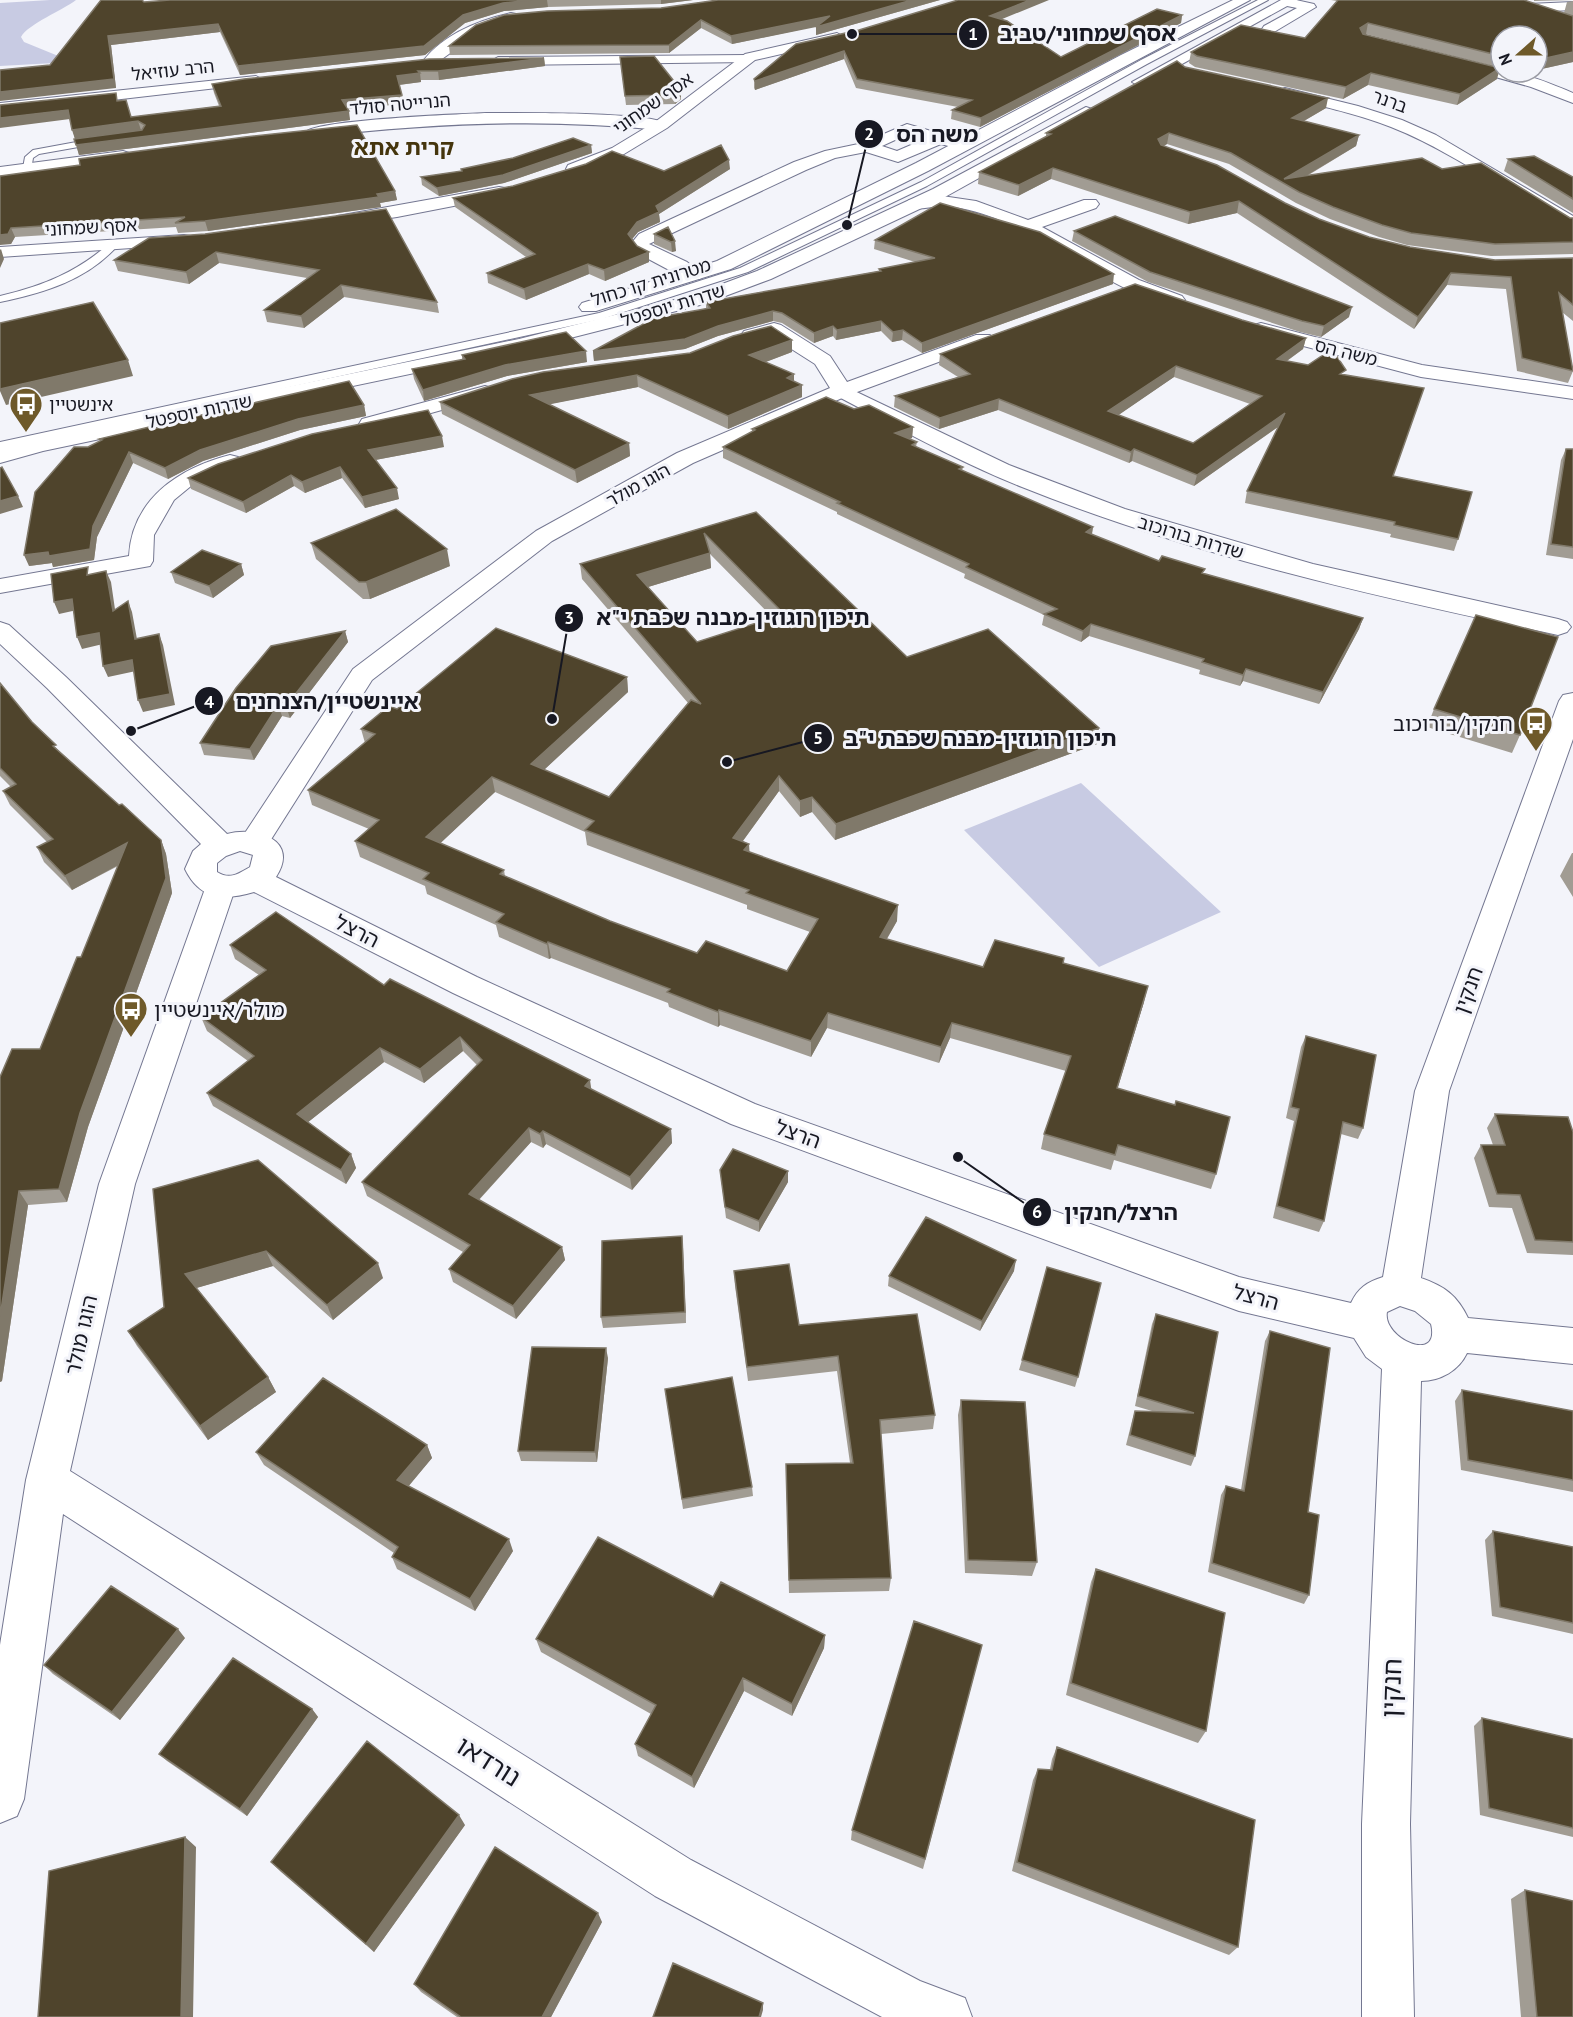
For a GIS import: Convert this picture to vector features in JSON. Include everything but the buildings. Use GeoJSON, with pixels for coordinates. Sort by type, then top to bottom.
{"type":"FeatureCollection","features":[{"type":"Feature","properties":{"kind":"street","name":"שדרות יוספטל"},"geometry":{"type":"LineString","coordinates":[[0,433],[199,388],[587,307],[724,265],[963,145],[1126,58],[1258,1]]}},
{"type":"Feature","properties":{"kind":"street","name":"שדרות יוספטל"},"geometry":{"type":"LineString","coordinates":[[0,456],[39,445],[617,322],[697,300],[764,275],[957,183],[1182,67],[1289,1]]}},
{"type":"Feature","properties":{"kind":"street"},"geometry":{"type":"LineString","coordinates":[[1269,28],[1309,7],[1289,1]]}},
{"type":"Feature","properties":{"kind":"street"},"geometry":{"type":"LineString","coordinates":[[1512,3],[1562,19]]}},
{"type":"Feature","properties":{"kind":"street"},"geometry":{"type":"LineString","coordinates":[[1528,8],[1573,6]]}},
{"type":"Feature","properties":{"kind":"street"},"geometry":{"type":"LineString","coordinates":[[453,61],[424,62],[477,25],[530,15]]}},
{"type":"Feature","properties":{"kind":"street","name":"אסף שמחוני"},"geometry":{"type":"LineString","coordinates":[[559,174],[618,151],[661,125],[746,59],[773,50],[853,33]]}},
{"type":"Feature","properties":{"kind":"street"},"geometry":{"type":"LineString","coordinates":[[1440,57],[1536,84],[1573,98]]}},
{"type":"Feature","properties":{"kind":"street"},"geometry":{"type":"LineString","coordinates":[[489,61],[746,59]]}},
{"type":"Feature","properties":{"kind":"street","name":"הרב עוזיאל"},"geometry":{"type":"LineString","coordinates":[[0,108],[267,79]]}},
{"type":"Feature","properties":{"kind":"street","name":"ברנר"},"geometry":{"type":"LineString","coordinates":[[1266,89],[1353,108],[1396,123],[1430,138],[1573,224]]}},
{"type":"Feature","properties":{"kind":"street","name":"הנרייטה סולד"},"geometry":{"type":"LineString","coordinates":[[300,134],[383,123],[476,117],[572,117],[661,125]]}},
{"type":"Feature","properties":{"kind":"street"},"geometry":{"type":"LineString","coordinates":[[693,275],[685,268],[647,252],[639,245],[645,238],[800,166],[831,154],[867,147],[907,129],[963,145]]}},
{"type":"Feature","properties":{"kind":"street"},"geometry":{"type":"LineString","coordinates":[[0,172],[135,155]]}},
{"type":"Feature","properties":{"kind":"street"},"geometry":{"type":"LineString","coordinates":[[957,183],[955,194],[965,203]]}},
{"type":"Feature","properties":{"kind":"street"},"geometry":{"type":"LineString","coordinates":[[326,222],[424,207],[518,187]]}},
{"type":"Feature","properties":{"kind":"street"},"geometry":{"type":"LineString","coordinates":[[915,204],[944,200],[965,203],[1028,226],[1133,285],[1194,307]]}},
{"type":"Feature","properties":{"kind":"street"},"geometry":{"type":"LineString","coordinates":[[1028,226],[1090,204]]}},
{"type":"Feature","properties":{"kind":"street","name":"אסף שמחוני"},"geometry":{"type":"LineString","coordinates":[[0,252],[196,239]]}},
{"type":"Feature","properties":{"kind":"street"},"geometry":{"type":"LineString","coordinates":[[1111,293],[1133,285]]}},
{"type":"Feature","properties":{"kind":"street","name":"משה הס"},"geometry":{"type":"LineString","coordinates":[[1246,325],[1421,371],[1573,393]]}},
{"type":"Feature","properties":{"kind":"street"},"geometry":{"type":"LineString","coordinates":[[735,340],[774,329],[823,360],[842,390]]}},
{"type":"Feature","properties":{"kind":"street","name":"הוגו מולר"},"geometry":{"type":"LineString","coordinates":[[0,1799],[47,1480],[117,1184],[238,883],[265,871],[269,856],[267,849],[254,843],[362,675],[544,536],[685,458],[842,390],[999,334]]}},
{"type":"Feature","properties":{"kind":"street"},"geometry":{"type":"LineString","coordinates":[[356,427],[456,402],[507,384]]}},
{"type":"Feature","properties":{"kind":"street","name":"שדרות בורוכוב"},"geometry":{"type":"LineString","coordinates":[[842,390],[933,438],[1042,486],[1149,525],[1264,560],[1413,597],[1568,629]]}},
{"type":"Feature","properties":{"kind":"street"},"geometry":{"type":"LineString","coordinates":[[0,586],[141,561],[142,536],[165,496],[183,481],[244,457]]}},
{"type":"Feature","properties":{"kind":"street"},"geometry":{"type":"LineString","coordinates":[[0,630],[27,653],[168,797],[221,846],[238,841],[254,843]]}},
{"type":"Feature","properties":{"kind":"street","name":"חנקין"},"geometry":{"type":"LineString","coordinates":[[1400,1289],[1432,1092],[1573,701]]}},
{"type":"Feature","properties":{"kind":"street","name":"הרצל"},"geometry":{"type":"LineString","coordinates":[[221,846],[207,854],[200,868],[201,876],[206,881],[238,883],[743,1114],[1239,1294],[1368,1324]]}},
{"type":"Feature","properties":{"kind":"street"},"geometry":{"type":"LineString","coordinates":[[1400,1289],[1420,1293],[1440,1306],[1449,1319],[1453,1334],[1452,1345],[1446,1355],[1438,1360],[1424,1364],[1402,1360],[1386,1351],[1373,1337],[1366,1314],[1369,1303],[1386,1290],[1400,1289]]}},
{"type":"Feature","properties":{"kind":"street"},"geometry":{"type":"LineString","coordinates":[[1453,1334],[1573,1346]]}},
{"type":"Feature","properties":{"kind":"street","name":"חנקין"},"geometry":{"type":"LineString","coordinates":[[1388,2017],[1386,1824],[1402,1360]]}},
{"type":"Feature","properties":{"kind":"street","name":"נורדאו"},"geometry":{"type":"LineString","coordinates":[[47,1480],[673,1878],[904,2001],[946,2017]]}},
{"type":"Feature","properties":{"kind":"lane","name":"מטרונית קו כחול"},"geometry":{"type":"LineString","coordinates":[[0,446],[602,315],[744,270],[924,184],[1258,1]]}},
{"type":"Feature","properties":{"kind":"lane"},"geometry":{"type":"LineString","coordinates":[[28,168],[29,157],[42,149],[107,140]]}},
{"type":"Feature","properties":{"kind":"lane"},"geometry":{"type":"LineString","coordinates":[[0,299],[64,282],[95,263],[113,245]]}},
{"type":"Feature","properties":{"kind":"shaded area"},"geometry":{"type":"Polygon","coordinates":[[[76,0],[38,22],[21,37],[24,42],[73,62],[0,66],[0,3],[76,0]]]}},
{"type":"Feature","properties":{"kind":"shaded area"},"geometry":{"type":"Polygon","coordinates":[[[1081,783],[1221,912],[1099,967],[964,830],[1081,783]]]}},
{"type":"Feature","properties":{"kind":"place","name":"אסף שמחוני/טביב"},"geometry":{"type":"Point","coordinates":[852,34]}},
{"type":"Feature","properties":{"kind":"place","name":"משה הס"},"geometry":{"type":"Point","coordinates":[847,225]}},
{"type":"Feature","properties":{"kind":"place","name":"אינשטיין"},"geometry":{"type":"Point","coordinates":[26,433]}},
{"type":"Feature","properties":{"kind":"place","name":"תיכון רוגוזין-מבנה שכבת י\"א"},"geometry":{"type":"Point","coordinates":[552,719]}},
{"type":"Feature","properties":{"kind":"place","name":"איינשטיין/הצנחנים"},"geometry":{"type":"Point","coordinates":[131,731]}},
{"type":"Feature","properties":{"kind":"place","name":"חנקין/בורוכוב"},"geometry":{"type":"Point","coordinates":[1536,752]}},
{"type":"Feature","properties":{"kind":"place","name":"תיכון רוגוזין-מבנה שכבת י\"ב"},"geometry":{"type":"Point","coordinates":[727,762]}},
{"type":"Feature","properties":{"kind":"place","name":"מולר/איינשטיין"},"geometry":{"type":"Point","coordinates":[131,1038]}},
{"type":"Feature","properties":{"kind":"place","name":"הרצל/חנקין"},"geometry":{"type":"Point","coordinates":[958,1157]}},
{"type":"Feature","properties":{"kind":"district","name":"קרית אתא"},"geometry":{"type":"Point","coordinates":[404,147]}}]}
